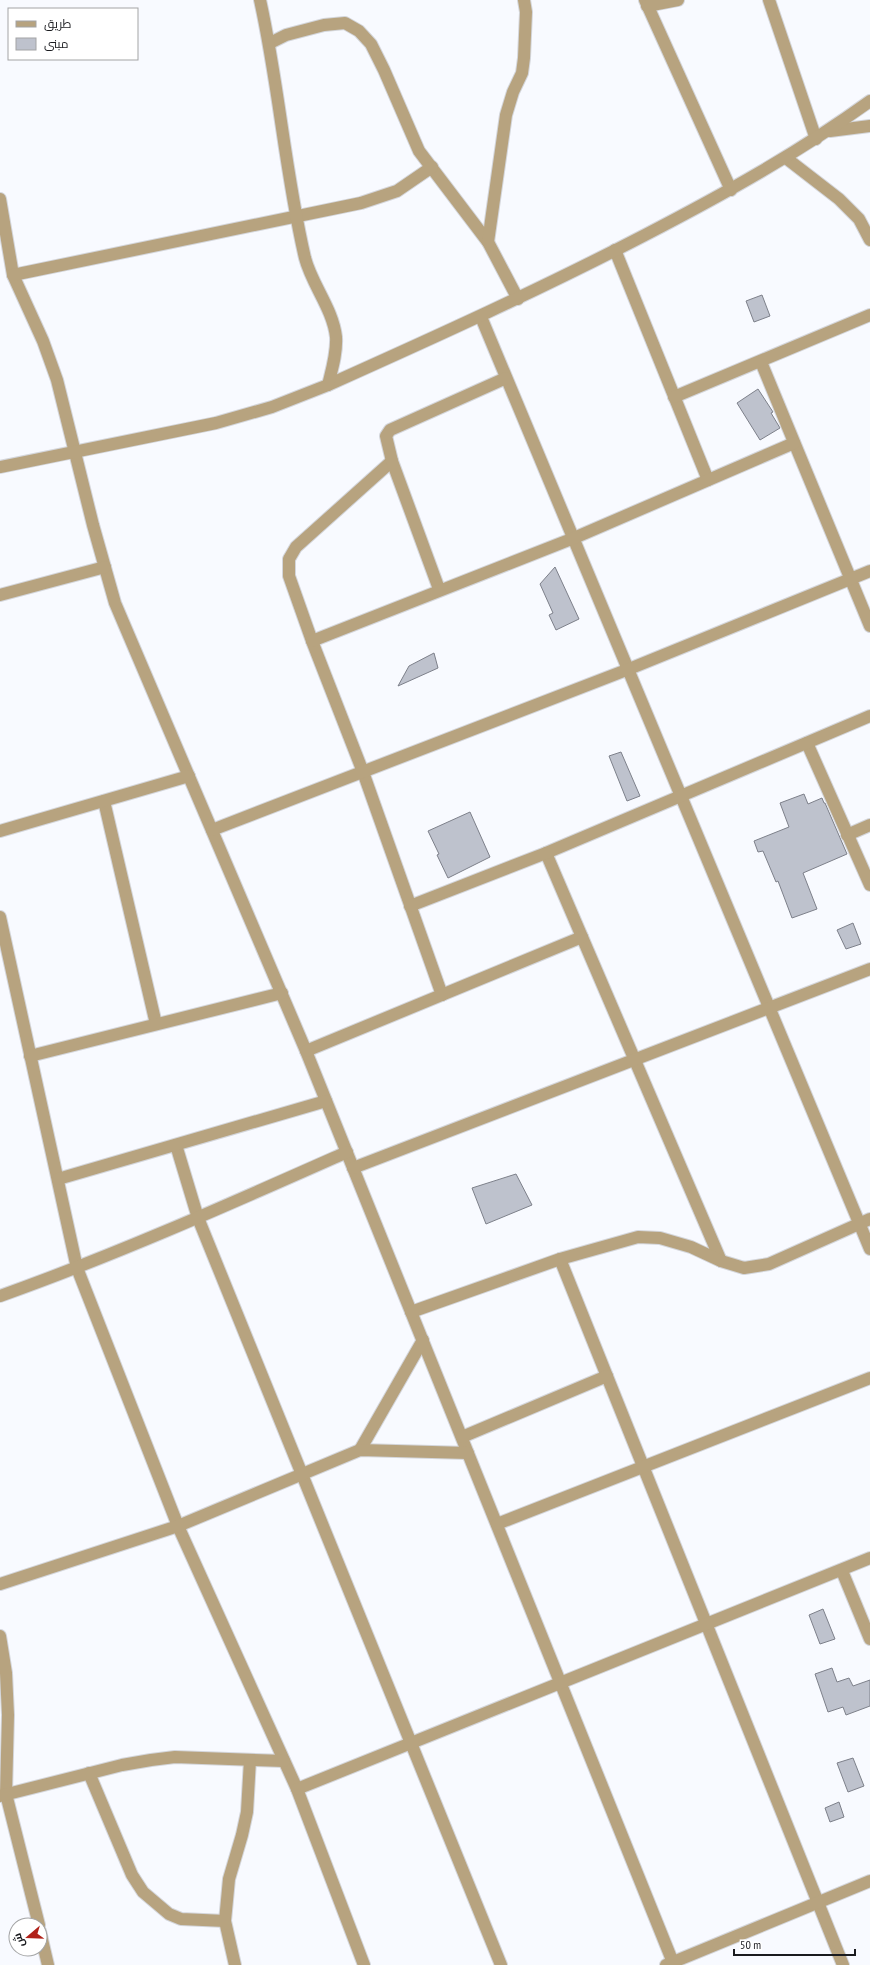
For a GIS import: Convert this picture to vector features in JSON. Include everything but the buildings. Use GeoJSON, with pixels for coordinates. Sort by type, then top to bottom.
{"type":"FeatureCollection","features":[{"type":"Feature","properties":{"kind":"street"},"geometry":{"type":"LineString","coordinates":[[260,0],[270,43],[296,216],[306,260],[332,321],[336,335],[336,349],[328,385]]}},
{"type":"Feature","properties":{"kind":"street"},"geometry":{"type":"LineString","coordinates":[[488,242],[506,115],[513,92],[522,73],[526,12],[524,0]]}},
{"type":"Feature","properties":{"kind":"street"},"geometry":{"type":"LineString","coordinates":[[678,0],[646,3],[731,190]]}},
{"type":"Feature","properties":{"kind":"street"},"geometry":{"type":"LineString","coordinates":[[769,0],[816,139]]}},
{"type":"Feature","properties":{"kind":"street"},"geometry":{"type":"LineString","coordinates":[[270,43],[286,35],[324,24],[345,24],[359,31],[371,44],[396,95],[419,151],[488,242],[518,299]]}},
{"type":"Feature","properties":{"kind":"street"},"geometry":{"type":"LineString","coordinates":[[0,467],[216,423],[272,407],[328,385],[481,317],[731,190],[829,131],[870,101]]}},
{"type":"Feature","properties":{"kind":"street"},"geometry":{"type":"LineString","coordinates":[[829,131],[870,126]]}},
{"type":"Feature","properties":{"kind":"street"},"geometry":{"type":"LineString","coordinates":[[786,158],[839,199],[859,219],[870,240]]}},
{"type":"Feature","properties":{"kind":"street"},"geometry":{"type":"LineString","coordinates":[[13,275],[381,198],[397,192],[432,167]]}},
{"type":"Feature","properties":{"kind":"street"},"geometry":{"type":"LineString","coordinates":[[0,200],[13,275],[25,304],[43,340],[57,380],[93,525],[115,603],[282,993],[326,1100],[561,1682],[670,1964],[870,1881]]}},
{"type":"Feature","properties":{"kind":"street"},"geometry":{"type":"LineString","coordinates":[[615,250],[708,480]]}},
{"type":"Feature","properties":{"kind":"street"},"geometry":{"type":"LineString","coordinates":[[674,397],[761,362],[870,315]]}},
{"type":"Feature","properties":{"kind":"street"},"geometry":{"type":"LineString","coordinates":[[481,317],[771,1009],[865,1221],[870,1250]]}},
{"type":"Feature","properties":{"kind":"street"},"geometry":{"type":"LineString","coordinates":[[761,362],[870,626]]}},
{"type":"Feature","properties":{"kind":"street"},"geometry":{"type":"LineString","coordinates":[[439,590],[392,461],[386,436],[390,430],[506,378]]}},
{"type":"Feature","properties":{"kind":"street"},"geometry":{"type":"LineString","coordinates":[[312,641],[574,538],[794,443]]}},
{"type":"Feature","properties":{"kind":"street"},"geometry":{"type":"LineString","coordinates":[[392,461],[296,547],[289,559],[289,576],[312,641],[363,772],[442,995]]}},
{"type":"Feature","properties":{"kind":"street"},"geometry":{"type":"LineString","coordinates":[[0,595],[105,567]]}},
{"type":"Feature","properties":{"kind":"street"},"geometry":{"type":"LineString","coordinates":[[212,830],[629,669],[870,570]]}},
{"type":"Feature","properties":{"kind":"street"},"geometry":{"type":"LineString","coordinates":[[410,906],[546,853],[681,794],[870,716]]}},
{"type":"Feature","properties":{"kind":"street"},"geometry":{"type":"LineString","coordinates":[[807,743],[870,885]]}},
{"type":"Feature","properties":{"kind":"street"},"geometry":{"type":"LineString","coordinates":[[0,831],[189,776]]}},
{"type":"Feature","properties":{"kind":"street"},"geometry":{"type":"LineString","coordinates":[[104,801],[156,1024]]}},
{"type":"Feature","properties":{"kind":"street"},"geometry":{"type":"LineString","coordinates":[[847,835],[870,825]]}},
{"type":"Feature","properties":{"kind":"street"},"geometry":{"type":"LineString","coordinates":[[546,853],[721,1261]]}},
{"type":"Feature","properties":{"kind":"street"},"geometry":{"type":"LineString","coordinates":[[0,917],[4,956],[30,1056],[77,1268],[178,1526],[297,1789],[364,1965]]}},
{"type":"Feature","properties":{"kind":"street"},"geometry":{"type":"LineString","coordinates":[[306,1051],[582,937]]}},
{"type":"Feature","properties":{"kind":"street"},"geometry":{"type":"LineString","coordinates":[[353,1168],[771,1009],[870,969]]}},
{"type":"Feature","properties":{"kind":"street"},"geometry":{"type":"LineString","coordinates":[[30,1056],[282,993]]}},
{"type":"Feature","properties":{"kind":"street"},"geometry":{"type":"LineString","coordinates":[[58,1179],[326,1100]]}},
{"type":"Feature","properties":{"kind":"street"},"geometry":{"type":"LineString","coordinates":[[176,1145],[198,1218],[501,1965]]}},
{"type":"Feature","properties":{"kind":"street"},"geometry":{"type":"LineString","coordinates":[[0,1296],[77,1268],[198,1218],[347,1152]]}},
{"type":"Feature","properties":{"kind":"street"},"geometry":{"type":"LineString","coordinates":[[411,1312],[560,1259],[638,1237],[660,1238],[691,1247],[721,1261],[744,1268],[769,1264],[865,1221]]}},
{"type":"Feature","properties":{"kind":"street"},"geometry":{"type":"LineString","coordinates":[[560,1259],[843,1965]]}},
{"type":"Feature","properties":{"kind":"street"},"geometry":{"type":"LineString","coordinates":[[360,1450],[423,1340]]}},
{"type":"Feature","properties":{"kind":"street"},"geometry":{"type":"LineString","coordinates":[[462,1437],[607,1376]]}},
{"type":"Feature","properties":{"kind":"street"},"geometry":{"type":"LineString","coordinates":[[497,1524],[870,1378]]}},
{"type":"Feature","properties":{"kind":"street"},"geometry":{"type":"LineString","coordinates":[[0,1584],[178,1526],[360,1450],[468,1453]]}},
{"type":"Feature","properties":{"kind":"street"},"geometry":{"type":"LineString","coordinates":[[297,1789],[561,1682],[842,1571],[870,1558]]}},
{"type":"Feature","properties":{"kind":"street"},"geometry":{"type":"LineString","coordinates":[[842,1571],[870,1639]]}},
{"type":"Feature","properties":{"kind":"street"},"geometry":{"type":"LineString","coordinates":[[0,1636],[6,1680],[3,1795],[36,1917]]}},
{"type":"Feature","properties":{"kind":"street"},"geometry":{"type":"LineString","coordinates":[[3,1795],[122,1765],[175,1757],[284,1761]]}},
{"type":"Feature","properties":{"kind":"street"},"geometry":{"type":"LineString","coordinates":[[235,1965],[225,1921],[230,1879],[247,1812],[250,1760]]}},
{"type":"Feature","properties":{"kind":"street"},"geometry":{"type":"LineString","coordinates":[[89,1773],[132,1875],[143,1892],[169,1914],[181,1919],[225,1921]]}}]}
